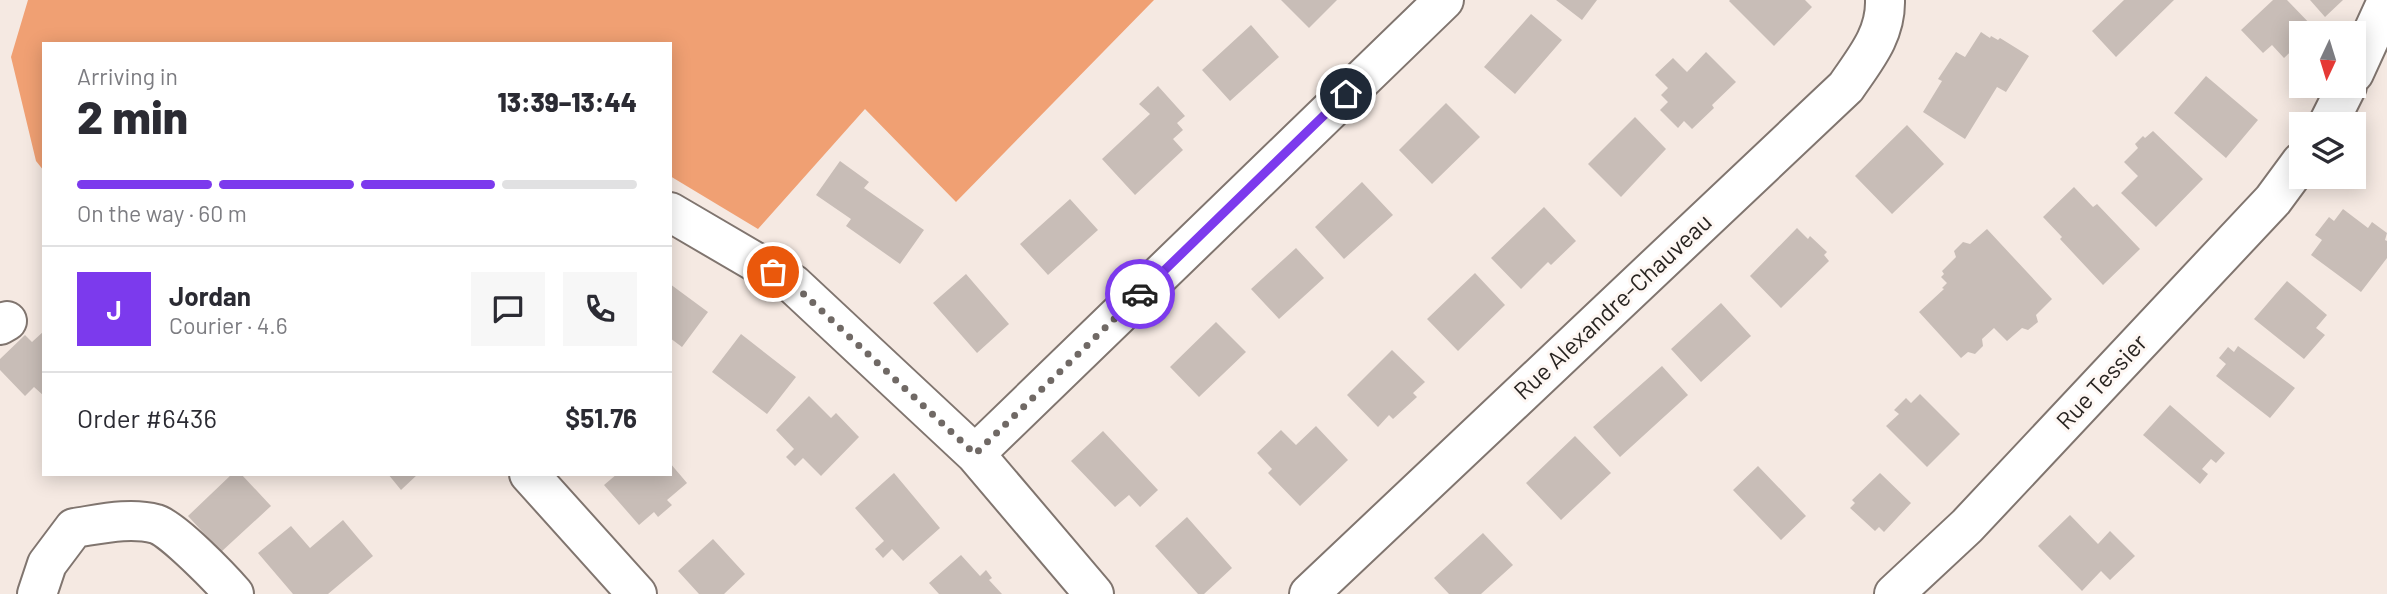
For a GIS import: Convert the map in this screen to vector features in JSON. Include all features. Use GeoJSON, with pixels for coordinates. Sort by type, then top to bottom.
{"type":"FeatureCollection","features":[{"type":"Feature","properties":{"kind":"street"},"geometry":{"type":"LineString","coordinates":[[975,454],[1444,0]]}},
{"type":"Feature","properties":{"kind":"street","name":"Rue Alexandre-Chauveau"},"geometry":{"type":"LineString","coordinates":[[1309,594],[1846,87],[1870,52],[1885,17],[1885,0]]}},
{"type":"Feature","properties":{"kind":"street"},"geometry":{"type":"LineString","coordinates":[[2366,47],[2387,1]]}},
{"type":"Feature","properties":{"kind":"street","name":"Rue Tessier"},"geometry":{"type":"LineString","coordinates":[[1894,594],[1996,496],[2273,200],[2289,178]]}},
{"type":"Feature","properties":{"kind":"street"},"geometry":{"type":"LineString","coordinates":[[672,213],[793,284],[975,454],[1094,594]]}},
{"type":"Feature","properties":{"kind":"street"},"geometry":{"type":"LineString","coordinates":[[531,476],[637,594]]}},
{"type":"Feature","properties":{"kind":"street"},"geometry":{"type":"LineString","coordinates":[[37,594],[47,564],[74,528],[123,521],[159,524],[211,568],[234,594]]}},
{"type":"Feature","properties":{"kind":"shaded area"},"geometry":{"type":"Polygon","coordinates":[[[28,0],[1154,0],[956,202],[865,109],[758,229],[672,177],[672,42],[42,42],[42,168],[36,161],[11,57],[28,0]]]}},
{"type":"Feature","properties":{"kind":"building"},"geometry":{"type":"Polygon","coordinates":[[[1281,0],[1337,0],[1309,28],[1281,0]]]}},
{"type":"Feature","properties":{"kind":"building"},"geometry":{"type":"Polygon","coordinates":[[[1556,0],[1597,0],[1582,20],[1556,0]]]}},
{"type":"Feature","properties":{"kind":"building"},"geometry":{"type":"Polygon","coordinates":[[[1730,0],[1805,0],[1812,7],[1774,46],[1730,0]]]}},
{"type":"Feature","properties":{"kind":"building"},"geometry":{"type":"Polygon","coordinates":[[[2124,0],[2174,0],[2116,57],[2092,31],[2124,0]]]}},
{"type":"Feature","properties":{"kind":"building"},"geometry":{"type":"Polygon","coordinates":[[[2273,0],[2287,0],[2307,21],[2289,21],[2289,53],[2284,58],[2272,45],[2263,53],[2241,30],[2273,0]]]}},
{"type":"Feature","properties":{"kind":"building"},"geometry":{"type":"Polygon","coordinates":[[[2310,0],[2343,0],[2325,17],[2310,0]]]}},
{"type":"Feature","properties":{"kind":"building"},"geometry":{"type":"Polygon","coordinates":[[[1531,14],[1562,40],[1515,94],[1484,67],[1531,14]]]}},
{"type":"Feature","properties":{"kind":"building"},"geometry":{"type":"Polygon","coordinates":[[[1251,25],[1279,57],[1230,101],[1202,70],[1251,25]]]}},
{"type":"Feature","properties":{"kind":"building"},"geometry":{"type":"Polygon","coordinates":[[[1981,32],[1990,38],[2000,38],[2029,56],[2006,92],[1997,87],[1965,139],[1923,112],[1942,81],[1938,79],[1956,52],[1965,57],[1981,32]]]}},
{"type":"Feature","properties":{"kind":"building"},"geometry":{"type":"Polygon","coordinates":[[[1706,52],[1736,82],[1692,129],[1684,121],[1678,128],[1660,110],[1668,102],[1661,95],[1668,88],[1655,75],[1673,58],[1687,72],[1706,52]]]}},
{"type":"Feature","properties":{"kind":"building"},"geometry":{"type":"Polygon","coordinates":[[[2206,76],[2258,120],[2226,158],[2174,113],[2206,76]]]}},
{"type":"Feature","properties":{"kind":"building"},"geometry":{"type":"Polygon","coordinates":[[[1158,86],[1185,116],[1177,123],[1183,130],[1173,139],[1183,150],[1135,195],[1102,159],[1150,114],[1139,104],[1158,86]]]}},
{"type":"Feature","properties":{"kind":"building"},"geometry":{"type":"Polygon","coordinates":[[[1446,103],[1480,137],[1432,184],[1399,150],[1446,103]]]}},
{"type":"Feature","properties":{"kind":"building"},"geometry":{"type":"Polygon","coordinates":[[[1635,117],[1666,149],[1621,197],[1588,164],[1635,117]]]}},
{"type":"Feature","properties":{"kind":"building"},"geometry":{"type":"Polygon","coordinates":[[[1907,125],[1944,164],[1892,214],[1855,176],[1907,125]]]}},
{"type":"Feature","properties":{"kind":"building"},"geometry":{"type":"Polygon","coordinates":[[[2153,131],[2203,179],[2156,227],[2121,193],[2138,176],[2124,162],[2138,148],[2135,144],[2153,131]]]}},
{"type":"Feature","properties":{"kind":"building"},"geometry":{"type":"Polygon","coordinates":[[[840,161],[869,182],[864,188],[924,230],[900,264],[846,226],[851,219],[816,195],[840,161]]]}},
{"type":"Feature","properties":{"kind":"building"},"geometry":{"type":"Polygon","coordinates":[[[1362,182],[1393,215],[1344,259],[1315,227],[1362,182]]]}},
{"type":"Feature","properties":{"kind":"building"},"geometry":{"type":"Polygon","coordinates":[[[2074,187],[2093,207],[2097,204],[2140,249],[2103,285],[2043,217],[2074,187]]]}},
{"type":"Feature","properties":{"kind":"building"},"geometry":{"type":"Polygon","coordinates":[[[1070,199],[1098,230],[1048,275],[1020,244],[1070,199]]]}},
{"type":"Feature","properties":{"kind":"building"},"geometry":{"type":"Polygon","coordinates":[[[1544,207],[1576,241],[1551,265],[1548,262],[1521,289],[1491,258],[1544,207]]]}},
{"type":"Feature","properties":{"kind":"building"},"geometry":{"type":"Polygon","coordinates":[[[2343,209],[2368,228],[2372,222],[2387,233],[2387,258],[2361,292],[2311,255],[2322,240],[2315,235],[2329,217],[2334,221],[2343,209]]]}},
{"type":"Feature","properties":{"kind":"building"},"geometry":{"type":"Polygon","coordinates":[[[1797,228],[1827,252],[1824,255],[1829,261],[1781,308],[1750,276],[1797,228]]]}},
{"type":"Feature","properties":{"kind":"building"},"geometry":{"type":"Polygon","coordinates":[[[1987,229],[2052,299],[2036,315],[2038,322],[2028,330],[2022,328],[2007,341],[1994,328],[1982,339],[1983,346],[1975,354],[1968,352],[1961,358],[1919,312],[1944,289],[1942,288],[1947,283],[1941,277],[1944,274],[1942,271],[1956,257],[1954,251],[1963,242],[1970,244],[1987,229]]]}},
{"type":"Feature","properties":{"kind":"building"},"geometry":{"type":"Polygon","coordinates":[[[1296,248],[1324,278],[1279,319],[1251,289],[1296,248]]]}},
{"type":"Feature","properties":{"kind":"building"},"geometry":{"type":"Polygon","coordinates":[[[1475,273],[1505,305],[1458,351],[1427,319],[1475,273]]]}},
{"type":"Feature","properties":{"kind":"building"},"geometry":{"type":"Polygon","coordinates":[[[966,274],[1009,324],[977,353],[933,303],[966,274]]]}},
{"type":"Feature","properties":{"kind":"building"},"geometry":{"type":"Polygon","coordinates":[[[2287,281],[2327,315],[2316,328],[2325,335],[2304,359],[2254,319],[2287,281]]]}},
{"type":"Feature","properties":{"kind":"building"},"geometry":{"type":"Polygon","coordinates":[[[672,285],[708,312],[682,347],[672,340],[672,285]]]}},
{"type":"Feature","properties":{"kind":"building"},"geometry":{"type":"Polygon","coordinates":[[[1721,303],[1751,336],[1701,382],[1671,349],[1721,303]]]}},
{"type":"Feature","properties":{"kind":"building"},"geometry":{"type":"Polygon","coordinates":[[[1216,322],[1246,352],[1199,397],[1170,367],[1216,322]]]}},
{"type":"Feature","properties":{"kind":"building"},"geometry":{"type":"Polygon","coordinates":[[[42,333],[42,394],[34,387],[25,396],[0,370],[0,359],[25,335],[32,342],[42,333]]]}},
{"type":"Feature","properties":{"kind":"building"},"geometry":{"type":"Polygon","coordinates":[[[741,334],[796,377],[767,414],[712,372],[741,334]]]}},
{"type":"Feature","properties":{"kind":"building"},"geometry":{"type":"Polygon","coordinates":[[[2238,346],[2295,388],[2270,418],[2216,376],[2226,364],[2219,358],[2228,347],[2234,352],[2238,346]]]}},
{"type":"Feature","properties":{"kind":"building"},"geometry":{"type":"Polygon","coordinates":[[[1392,350],[1425,382],[1413,393],[1417,397],[1393,419],[1389,415],[1378,427],[1347,395],[1392,350]]]}},
{"type":"Feature","properties":{"kind":"building"},"geometry":{"type":"Polygon","coordinates":[[[1662,366],[1688,395],[1620,457],[1593,427],[1662,366]]]}},
{"type":"Feature","properties":{"kind":"building"},"geometry":{"type":"Polygon","coordinates":[[[1920,394],[1960,434],[1927,467],[1886,426],[1899,414],[1894,410],[1906,398],[1911,403],[1920,394]]]}},
{"type":"Feature","properties":{"kind":"building"},"geometry":{"type":"Polygon","coordinates":[[[809,396],[831,418],[836,413],[859,437],[821,476],[803,458],[795,466],[786,457],[794,449],[776,430],[809,396]]]}},
{"type":"Feature","properties":{"kind":"building"},"geometry":{"type":"Polygon","coordinates":[[[2170,405],[2225,453],[2216,463],[2211,459],[2202,469],[2208,474],[2200,484],[2143,435],[2170,405]]]}},
{"type":"Feature","properties":{"kind":"building"},"geometry":{"type":"Polygon","coordinates":[[[1316,426],[1348,460],[1300,506],[1268,473],[1272,469],[1257,453],[1281,430],[1296,445],[1316,426]]]}},
{"type":"Feature","properties":{"kind":"building"},"geometry":{"type":"Polygon","coordinates":[[[1103,431],[1158,490],[1140,507],[1129,495],[1115,507],[1071,461],[1103,431]]]}},
{"type":"Feature","properties":{"kind":"building"},"geometry":{"type":"Polygon","coordinates":[[[1575,436],[1611,473],[1561,520],[1526,483],[1575,436]]]}},
{"type":"Feature","properties":{"kind":"building"},"geometry":{"type":"Polygon","coordinates":[[[672,465],[687,483],[667,500],[672,505],[658,517],[654,512],[639,525],[604,485],[615,476],[672,476],[672,465]]]}},
{"type":"Feature","properties":{"kind":"building"},"geometry":{"type":"Polygon","coordinates":[[[1758,466],[1806,516],[1781,540],[1733,490],[1758,466]]]}},
{"type":"Feature","properties":{"kind":"building"},"geometry":{"type":"Polygon","coordinates":[[[894,473],[940,528],[903,561],[892,549],[883,558],[875,549],[884,541],[855,508],[894,473]]]}},
{"type":"Feature","properties":{"kind":"building"},"geometry":{"type":"Polygon","coordinates":[[[1880,473],[1911,503],[1884,532],[1879,527],[1875,531],[1850,508],[1855,503],[1852,500],[1880,473]]]}},
{"type":"Feature","properties":{"kind":"building"},"geometry":{"type":"Polygon","coordinates":[[[230,476],[243,476],[271,506],[221,552],[188,516],[230,476]]]}},
{"type":"Feature","properties":{"kind":"building"},"geometry":{"type":"Polygon","coordinates":[[[390,476],[416,476],[401,490],[390,476]]]}},
{"type":"Feature","properties":{"kind":"building"},"geometry":{"type":"Polygon","coordinates":[[[2070,515],[2098,544],[2110,531],[2135,556],[2110,580],[2101,571],[2082,591],[2038,546],[2070,515]]]}},
{"type":"Feature","properties":{"kind":"building"},"geometry":{"type":"Polygon","coordinates":[[[1187,517],[1232,568],[1204,594],[1198,594],[1155,546],[1187,517]]]}},
{"type":"Feature","properties":{"kind":"building"},"geometry":{"type":"Polygon","coordinates":[[[343,520],[373,556],[328,594],[293,594],[258,553],[291,526],[310,548],[343,520]]]}},
{"type":"Feature","properties":{"kind":"building"},"geometry":{"type":"Polygon","coordinates":[[[1483,533],[1513,565],[1481,594],[1449,594],[1434,578],[1483,533]]]}},
{"type":"Feature","properties":{"kind":"building"},"geometry":{"type":"Polygon","coordinates":[[[713,539],[745,574],[724,594],[699,594],[678,571],[713,539]]]}},
{"type":"Feature","properties":{"kind":"building"},"geometry":{"type":"Polygon","coordinates":[[[961,555],[980,576],[986,570],[992,578],[989,580],[1002,594],[939,594],[929,583],[961,555]]]}},
{"type":"Feature","properties":{"kind":"way so far"},"geometry":{"type":"LineString","coordinates":[[773,272],[793,284],[975,454],[1140,294]]}},
{"type":"Feature","properties":{"kind":"route"},"geometry":{"type":"LineString","coordinates":[[1140,294],[1346,94]]}}]}
